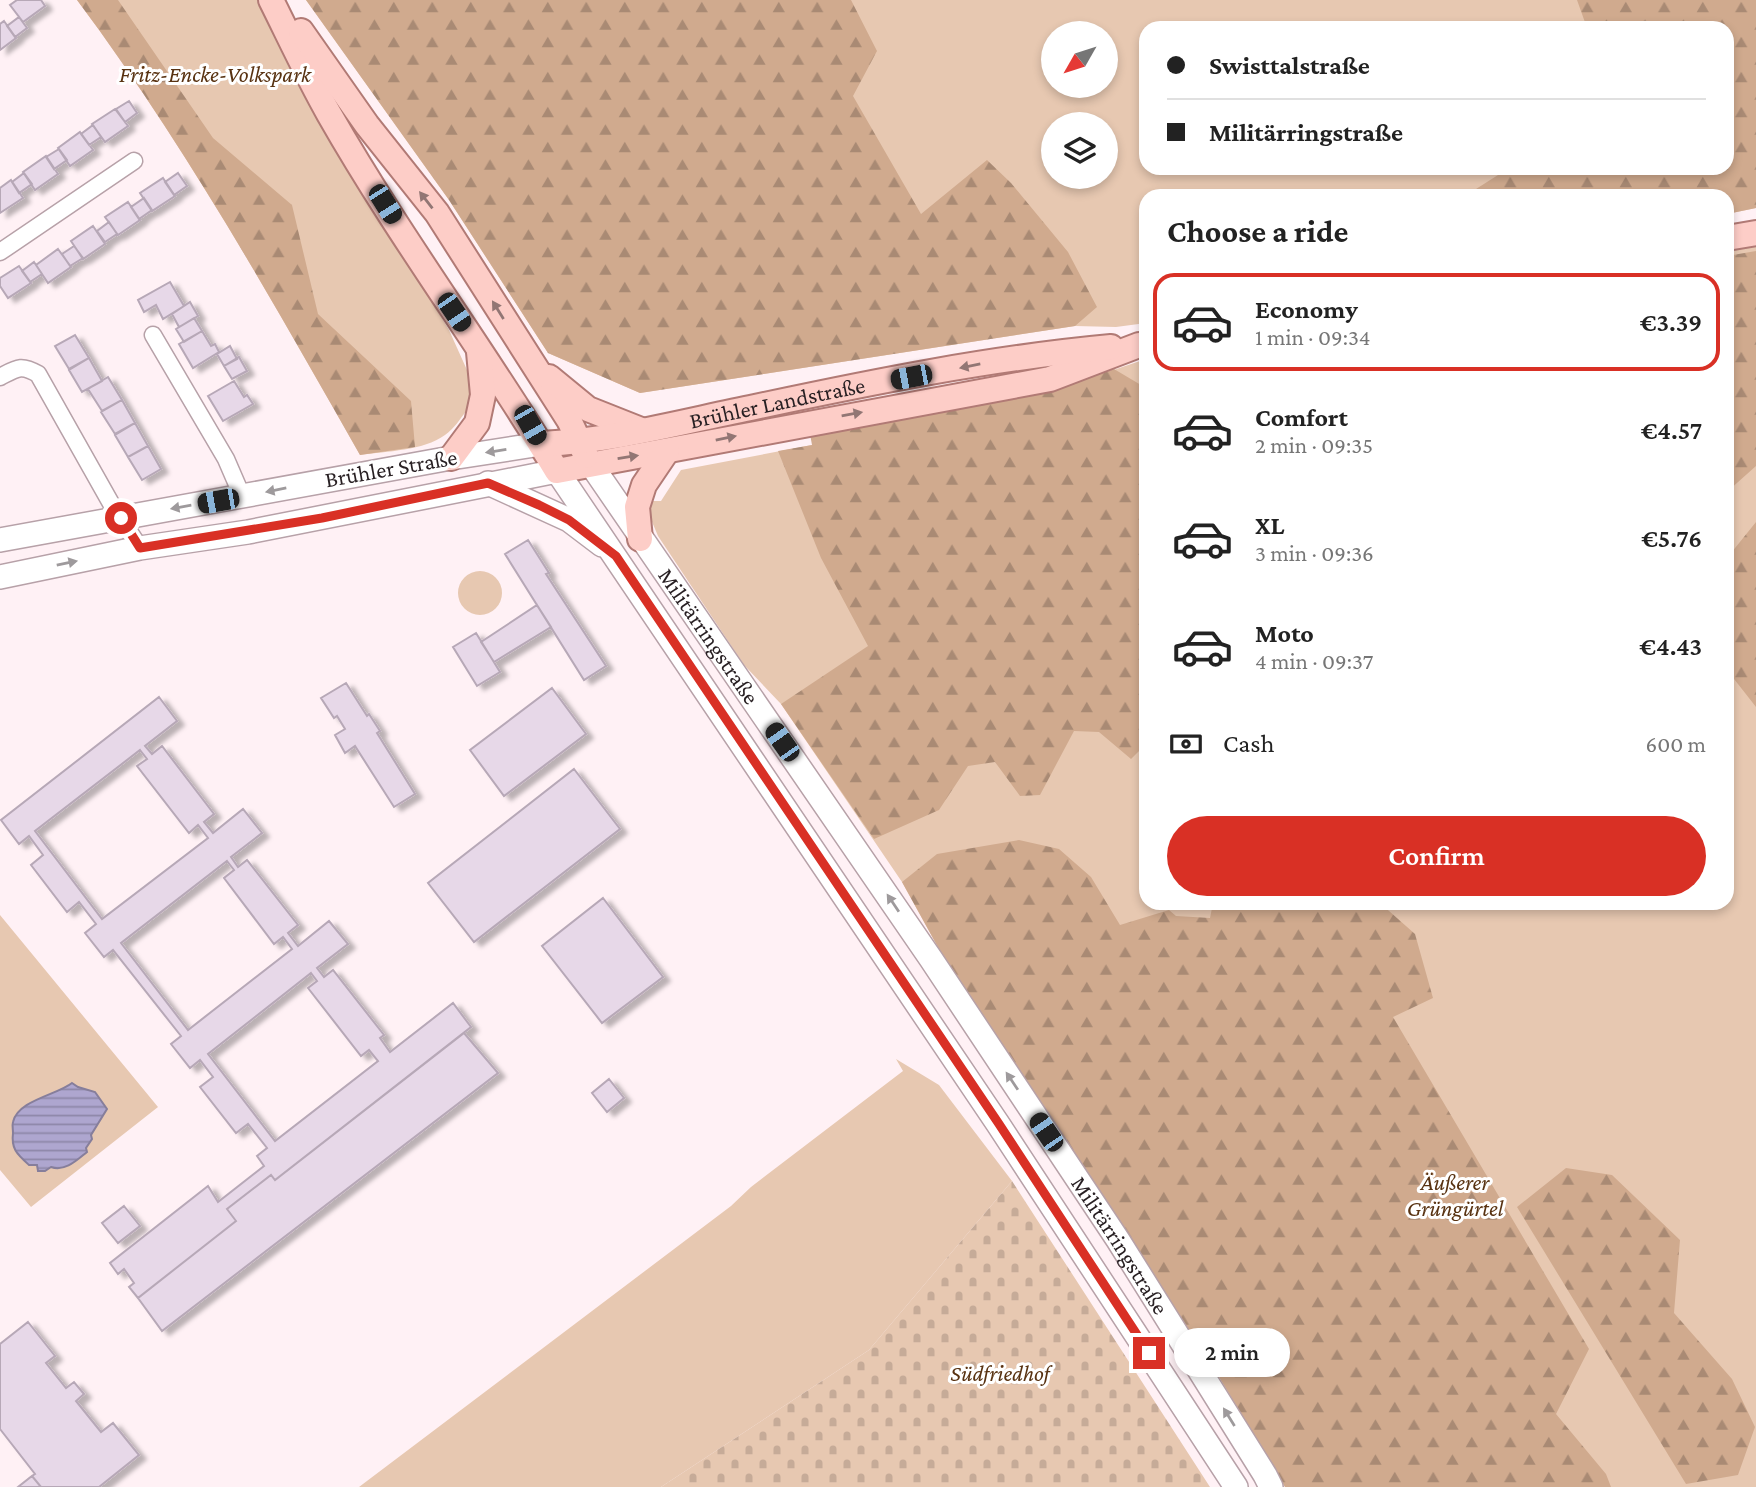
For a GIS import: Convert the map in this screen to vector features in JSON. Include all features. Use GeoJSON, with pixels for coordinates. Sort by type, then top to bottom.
{"type":"FeatureCollection","features":[{"type":"Feature","properties":{"kind":"main road","name":"Militärringstraße"},"geometry":{"type":"LineString","coordinates":[[271,0],[328,113],[478,348],[558,471],[999,1124],[1236,1487]]}},
{"type":"Feature","properties":{"kind":"main road","name":"Militärringstraße"},"geometry":{"type":"LineString","coordinates":[[279,0],[367,125],[437,213],[569,420],[584,453],[640,539],[679,591],[931,959],[1125,1251],[1271,1487]]}},
{"type":"Feature","properties":{"kind":"main road"},"geometry":{"type":"LineString","coordinates":[[1734,237],[1756,233]]}},
{"type":"Feature","properties":{"kind":"main road","name":"Brühler Landstraße"},"geometry":{"type":"LineString","coordinates":[[558,471],[584,453],[642,430],[1037,354],[1139,344]]}},
{"type":"Feature","properties":{"kind":"main road","name":"Brühler Landstraße"},"geometry":{"type":"LineString","coordinates":[[541,444],[584,453],[667,451],[785,426],[1050,379],[1139,346]]}},
{"type":"Feature","properties":{"kind":"main road"},"geometry":{"type":"LineString","coordinates":[[451,458],[477,423],[483,395],[478,348]]}},
{"type":"Feature","properties":{"kind":"main road"},"geometry":{"type":"LineString","coordinates":[[532,362],[589,409],[642,430]]}},
{"type":"Feature","properties":{"kind":"main road","name":"Brühler Straße"},"geometry":{"type":"LineString","coordinates":[[0,540],[541,444]]}},
{"type":"Feature","properties":{"kind":"main road"},"geometry":{"type":"LineString","coordinates":[[640,539],[637,507],[644,485],[667,451]]}},
{"type":"Feature","properties":{"kind":"main road","name":"Brühler Straße"},"geometry":{"type":"LineString","coordinates":[[0,577],[140,548],[248,531],[558,471]]}},
{"type":"Feature","properties":{"kind":"main road"},"geometry":{"type":"LineString","coordinates":[[488,483],[569,520],[616,556]]}},
{"type":"Feature","properties":{"kind":"main road"},"geometry":{"type":"LineString","coordinates":[[242,496],[248,531]]}},
{"type":"Feature","properties":{"kind":"street"},"geometry":{"type":"LineString","coordinates":[[0,252],[134,161]]}},
{"type":"Feature","properties":{"kind":"street"},"geometry":{"type":"LineString","coordinates":[[153,335],[226,459],[242,496]]}},
{"type":"Feature","properties":{"kind":"street"},"geometry":{"type":"LineString","coordinates":[[0,377],[17,368],[28,368],[38,374],[140,548]]}},
{"type":"Feature","properties":{"kind":"green space","name":"Fritz-Encke-Volkspark"},"geometry":{"type":"Polygon","coordinates":[[[77,0],[257,0],[316,111],[449,330],[476,390],[475,410],[467,410],[448,433],[426,444],[360,455],[226,223],[154,110],[77,0]]]}},
{"type":"Feature","properties":{"kind":"green space"},"geometry":{"type":"Polygon","coordinates":[[[77,0],[118,0],[213,138],[292,205],[318,314],[411,401],[415,447],[360,455],[226,223],[154,110],[77,0]]]}},
{"type":"Feature","properties":{"kind":"green space"},"geometry":{"type":"Polygon","coordinates":[[[306,0],[1756,0],[1756,208],[1734,213],[1734,189],[1139,189],[1139,324],[1116,327],[1075,326],[640,393],[548,353],[449,200],[306,0]]]}},
{"type":"Feature","properties":{"kind":"green space"},"geometry":{"type":"Polygon","coordinates":[[[306,0],[851,0],[877,51],[853,96],[921,214],[987,160],[1011,183],[1068,252],[1097,307],[1075,326],[640,393],[548,353],[449,200],[306,0]]]}},
{"type":"Feature","properties":{"kind":"green space"},"geometry":{"type":"Polygon","coordinates":[[[1577,0],[1756,0],[1756,208],[1734,213],[1734,189],[1476,189],[1498,175],[1734,175],[1734,21],[1584,21],[1577,0]]]}},
{"type":"Feature","properties":{"kind":"green space","name":"Äußerer Grüngürtel"},"geometry":{"type":"Polygon","coordinates":[[[1756,243],[1756,1487],[1285,1487],[1207,1357],[966,998],[902,882],[781,704],[744,665],[658,536],[650,517],[650,501],[661,501],[681,470],[812,445],[969,405],[1075,383],[1139,361],[1139,910],[1734,910],[1734,247],[1756,243]]]}},
{"type":"Feature","properties":{"kind":"green space"},"geometry":{"type":"Polygon","coordinates":[[[1756,251],[1756,466],[1734,486],[1734,255],[1756,251]]]}},
{"type":"Feature","properties":{"kind":"green space"},"geometry":{"type":"Polygon","coordinates":[[[1114,369],[1139,384],[1139,751],[1131,759],[1099,732],[1074,731],[1040,795],[1020,796],[995,762],[968,766],[939,810],[874,839],[781,704],[868,646],[821,558],[778,451],[812,445],[810,434],[1075,383],[1114,369]]]}},
{"type":"Feature","properties":{"kind":"green space"},"geometry":{"type":"Polygon","coordinates":[[[1756,522],[1756,707],[1734,679],[1734,549],[1756,522]]]}},
{"type":"Feature","properties":{"kind":"green space"},"geometry":{"type":"Polygon","coordinates":[[[480,571],[495,578],[502,593],[495,608],[480,615],[465,608],[458,593],[465,578],[480,571]]]}},
{"type":"Feature","properties":{"kind":"green space"},"geometry":{"type":"Polygon","coordinates":[[[1019,840],[1059,849],[1091,877],[1120,925],[1169,910],[1176,916],[1210,918],[1212,910],[1388,910],[1415,934],[1433,998],[1393,1017],[1589,1349],[1556,1414],[1606,1474],[1611,1487],[1285,1487],[1207,1357],[966,998],[902,882],[937,854],[1019,840]]]}},
{"type":"Feature","properties":{"kind":"green space"},"geometry":{"type":"Polygon","coordinates":[[[0,915],[158,1107],[31,1207],[0,1170],[0,915]]]}},
{"type":"Feature","properties":{"kind":"green space"},"geometry":{"type":"Polygon","coordinates":[[[896,1059],[939,1085],[1012,1181],[869,1350],[661,1487],[359,1487],[731,1206],[751,1187],[903,1071],[896,1059]]]}},
{"type":"Feature","properties":{"kind":"green space"},"geometry":{"type":"Polygon","coordinates":[[[1566,1168],[1612,1175],[1680,1240],[1674,1313],[1732,1379],[1755,1427],[1738,1475],[1686,1484],[1517,1207],[1566,1168]]]}},
{"type":"Feature","properties":{"kind":"green space","name":"Südfriedhof"},"geometry":{"type":"Polygon","coordinates":[[[1012,1181],[1210,1487],[661,1487],[869,1350],[1012,1181]]]}},
{"type":"Feature","properties":{"kind":"shaded area"},"geometry":{"type":"Polygon","coordinates":[[[72,1083],[95,1092],[107,1109],[91,1135],[87,1152],[66,1167],[51,1167],[38,1171],[37,1165],[29,1165],[16,1151],[13,1143],[13,1122],[16,1114],[30,1103],[72,1083]]]}},
{"type":"Feature","properties":{"kind":"building"},"geometry":{"type":"Polygon","coordinates":[[[17,0],[41,0],[45,6],[23,22],[10,5],[17,0]]]}},
{"type":"Feature","properties":{"kind":"building"},"geometry":{"type":"Polygon","coordinates":[[[19,17],[27,28],[15,37],[7,26],[19,17]]]}},
{"type":"Feature","properties":{"kind":"building"},"geometry":{"type":"Polygon","coordinates":[[[4,21],[16,38],[0,50],[0,24],[4,21]]]}},
{"type":"Feature","properties":{"kind":"building"},"geometry":{"type":"Polygon","coordinates":[[[129,101],[137,113],[125,122],[116,109],[129,101]]]}},
{"type":"Feature","properties":{"kind":"building"},"geometry":{"type":"Polygon","coordinates":[[[115,109],[128,126],[105,142],[92,124],[115,109]]]}},
{"type":"Feature","properties":{"kind":"building"},"geometry":{"type":"Polygon","coordinates":[[[93,125],[101,137],[89,145],[81,134],[93,125]]]}},
{"type":"Feature","properties":{"kind":"building"},"geometry":{"type":"Polygon","coordinates":[[[80,132],[93,150],[70,166],[58,148],[80,132]]]}},
{"type":"Feature","properties":{"kind":"building"},"geometry":{"type":"Polygon","coordinates":[[[59,149],[67,160],[54,169],[46,157],[59,149]]]}},
{"type":"Feature","properties":{"kind":"building"},"geometry":{"type":"Polygon","coordinates":[[[46,156],[58,174],[35,190],[23,172],[46,156]]]}},
{"type":"Feature","properties":{"kind":"building"},"geometry":{"type":"Polygon","coordinates":[[[24,173],[32,184],[19,193],[12,182],[24,173]]]}},
{"type":"Feature","properties":{"kind":"building"},"geometry":{"type":"Polygon","coordinates":[[[178,173],[187,186],[174,195],[165,182],[178,173]]]}},
{"type":"Feature","properties":{"kind":"building"},"geometry":{"type":"Polygon","coordinates":[[[163,178],[175,196],[152,211],[140,193],[163,178]]]}},
{"type":"Feature","properties":{"kind":"building"},"geometry":{"type":"Polygon","coordinates":[[[11,180],[23,198],[0,213],[0,188],[11,180]]]}},
{"type":"Feature","properties":{"kind":"building"},"geometry":{"type":"Polygon","coordinates":[[[144,198],[152,210],[139,219],[131,207],[144,198]]]}},
{"type":"Feature","properties":{"kind":"building"},"geometry":{"type":"Polygon","coordinates":[[[128,202],[140,220],[118,235],[105,217],[128,202]]]}},
{"type":"Feature","properties":{"kind":"building"},"geometry":{"type":"Polygon","coordinates":[[[109,222],[117,234],[105,242],[97,231],[109,222]]]}},
{"type":"Feature","properties":{"kind":"building"},"geometry":{"type":"Polygon","coordinates":[[[93,226],[105,244],[83,259],[71,241],[93,226]]]}},
{"type":"Feature","properties":{"kind":"building"},"geometry":{"type":"Polygon","coordinates":[[[74,246],[83,258],[70,266],[62,254],[74,246]]]}},
{"type":"Feature","properties":{"kind":"building"},"geometry":{"type":"Polygon","coordinates":[[[58,249],[71,267],[48,283],[36,265],[58,249]]]}},
{"type":"Feature","properties":{"kind":"building"},"geometry":{"type":"Polygon","coordinates":[[[34,262],[42,274],[30,282],[22,271],[34,262]]]}},
{"type":"Feature","properties":{"kind":"building"},"geometry":{"type":"Polygon","coordinates":[[[19,266],[31,283],[8,298],[0,286],[0,278],[19,266]]]}},
{"type":"Feature","properties":{"kind":"building"},"geometry":{"type":"Polygon","coordinates":[[[170,282],[184,306],[163,319],[156,305],[144,312],[138,300],[170,282]]]}},
{"type":"Feature","properties":{"kind":"building"},"geometry":{"type":"Polygon","coordinates":[[[190,302],[198,316],[179,327],[172,314],[190,302]]]}},
{"type":"Feature","properties":{"kind":"building"},"geometry":{"type":"Polygon","coordinates":[[[194,318],[202,331],[184,342],[176,329],[194,318]]]}},
{"type":"Feature","properties":{"kind":"building"},"geometry":{"type":"Polygon","coordinates":[[[202,331],[211,346],[215,344],[219,352],[193,368],[179,344],[202,331]]]}},
{"type":"Feature","properties":{"kind":"building"},"geometry":{"type":"Polygon","coordinates":[[[75,335],[89,358],[69,369],[55,346],[75,335]]]}},
{"type":"Feature","properties":{"kind":"building"},"geometry":{"type":"Polygon","coordinates":[[[230,346],[237,359],[224,366],[217,354],[230,346]]]}},
{"type":"Feature","properties":{"kind":"building"},"geometry":{"type":"Polygon","coordinates":[[[239,357],[247,371],[232,379],[224,366],[239,357]]]}},
{"type":"Feature","properties":{"kind":"building"},"geometry":{"type":"Polygon","coordinates":[[[89,358],[102,381],[82,392],[69,370],[89,358]]]}},
{"type":"Feature","properties":{"kind":"building"},"geometry":{"type":"Polygon","coordinates":[[[108,377],[122,400],[102,411],[88,389],[108,377]]]}},
{"type":"Feature","properties":{"kind":"building"},"geometry":{"type":"Polygon","coordinates":[[[234,381],[244,397],[247,395],[253,404],[223,421],[208,396],[234,381]]]}},
{"type":"Feature","properties":{"kind":"building"},"geometry":{"type":"Polygon","coordinates":[[[122,400],[135,423],[115,434],[101,412],[122,400]]]}},
{"type":"Feature","properties":{"kind":"building"},"geometry":{"type":"Polygon","coordinates":[[[135,423],[148,446],[128,457],[115,435],[135,423]]]}},
{"type":"Feature","properties":{"kind":"building"},"geometry":{"type":"Polygon","coordinates":[[[148,446],[161,469],[142,480],[128,457],[148,446]]]}},
{"type":"Feature","properties":{"kind":"building"},"geometry":{"type":"Polygon","coordinates":[[[528,540],[549,573],[546,574],[606,666],[584,680],[505,554],[528,540]]]}},
{"type":"Feature","properties":{"kind":"building"},"geometry":{"type":"Polygon","coordinates":[[[537,605],[551,627],[494,662],[481,642],[537,605]]]}},
{"type":"Feature","properties":{"kind":"building"},"geometry":{"type":"Polygon","coordinates":[[[476,633],[500,672],[477,686],[453,647],[476,633]]]}},
{"type":"Feature","properties":{"kind":"building"},"geometry":{"type":"Polygon","coordinates":[[[346,683],[380,731],[377,733],[415,794],[394,807],[355,746],[345,753],[335,735],[345,729],[321,698],[346,683]]]}},
{"type":"Feature","properties":{"kind":"building"},"geometry":{"type":"Polygon","coordinates":[[[552,688],[586,734],[504,796],[470,750],[552,688]]]}},
{"type":"Feature","properties":{"kind":"building"},"geometry":{"type":"Polygon","coordinates":[[[159,697],[177,721],[145,746],[152,754],[162,746],[214,814],[204,822],[213,833],[243,809],[262,833],[231,857],[238,867],[247,860],[298,925],[288,933],[298,946],[329,921],[348,944],[317,968],[324,977],[333,970],[384,1035],[380,1038],[390,1052],[453,1003],[471,1027],[275,1180],[271,1175],[227,1209],[236,1221],[138,1298],[129,1287],[134,1283],[124,1269],[118,1274],[110,1263],[208,1186],[218,1202],[264,1166],[257,1156],[267,1148],[248,1124],[236,1133],[200,1087],[213,1077],[200,1060],[190,1068],[171,1044],[181,1036],[113,950],[104,957],[85,933],[96,924],[79,902],[67,912],[31,865],[43,855],[29,836],[19,844],[1,820],[159,697]],[[140,750],[35,831],[102,919],[208,838],[198,825],[189,833],[137,766],[147,759],[140,750]],[[227,861],[121,943],[188,1030],[292,949],[283,937],[274,944],[224,878],[234,870],[227,861]],[[311,973],[208,1054],[275,1141],[378,1061],[369,1050],[361,1056],[308,988],[317,981],[311,973]]]}},
{"type":"Feature","properties":{"kind":"building"},"geometry":{"type":"Polygon","coordinates":[[[574,769],[620,829],[474,942],[428,883],[574,769]]]}},
{"type":"Feature","properties":{"kind":"building"},"geometry":{"type":"Polygon","coordinates":[[[603,898],[663,977],[602,1023],[542,946],[603,898]]]}},
{"type":"Feature","properties":{"kind":"building"},"geometry":{"type":"Polygon","coordinates":[[[464,1033],[498,1073],[162,1331],[138,1298],[236,1221],[227,1209],[271,1175],[275,1180],[464,1033]]]}},
{"type":"Feature","properties":{"kind":"building"},"geometry":{"type":"Polygon","coordinates":[[[609,1079],[624,1098],[607,1112],[592,1093],[609,1079]]]}},
{"type":"Feature","properties":{"kind":"building"},"geometry":{"type":"Polygon","coordinates":[[[124,1206],[140,1226],[118,1243],[102,1223],[124,1206]]]}},
{"type":"Feature","properties":{"kind":"building"},"geometry":{"type":"Polygon","coordinates":[[[28,1322],[55,1356],[46,1363],[66,1388],[74,1382],[84,1394],[76,1401],[101,1432],[113,1423],[139,1455],[99,1487],[41,1487],[32,1476],[35,1474],[0,1429],[0,1344],[28,1322]]]}},
{"type":"Feature","properties":{"kind":"building"},"geometry":{"type":"Polygon","coordinates":[[[32,1476],[41,1487],[18,1487],[32,1476]]]}},
{"type":"Feature","properties":{"kind":"route"},"geometry":{"type":"LineString","coordinates":[[121,518],[140,548],[322,518],[488,483],[569,520],[616,556],[999,1124],[1149,1353]]}}]}
